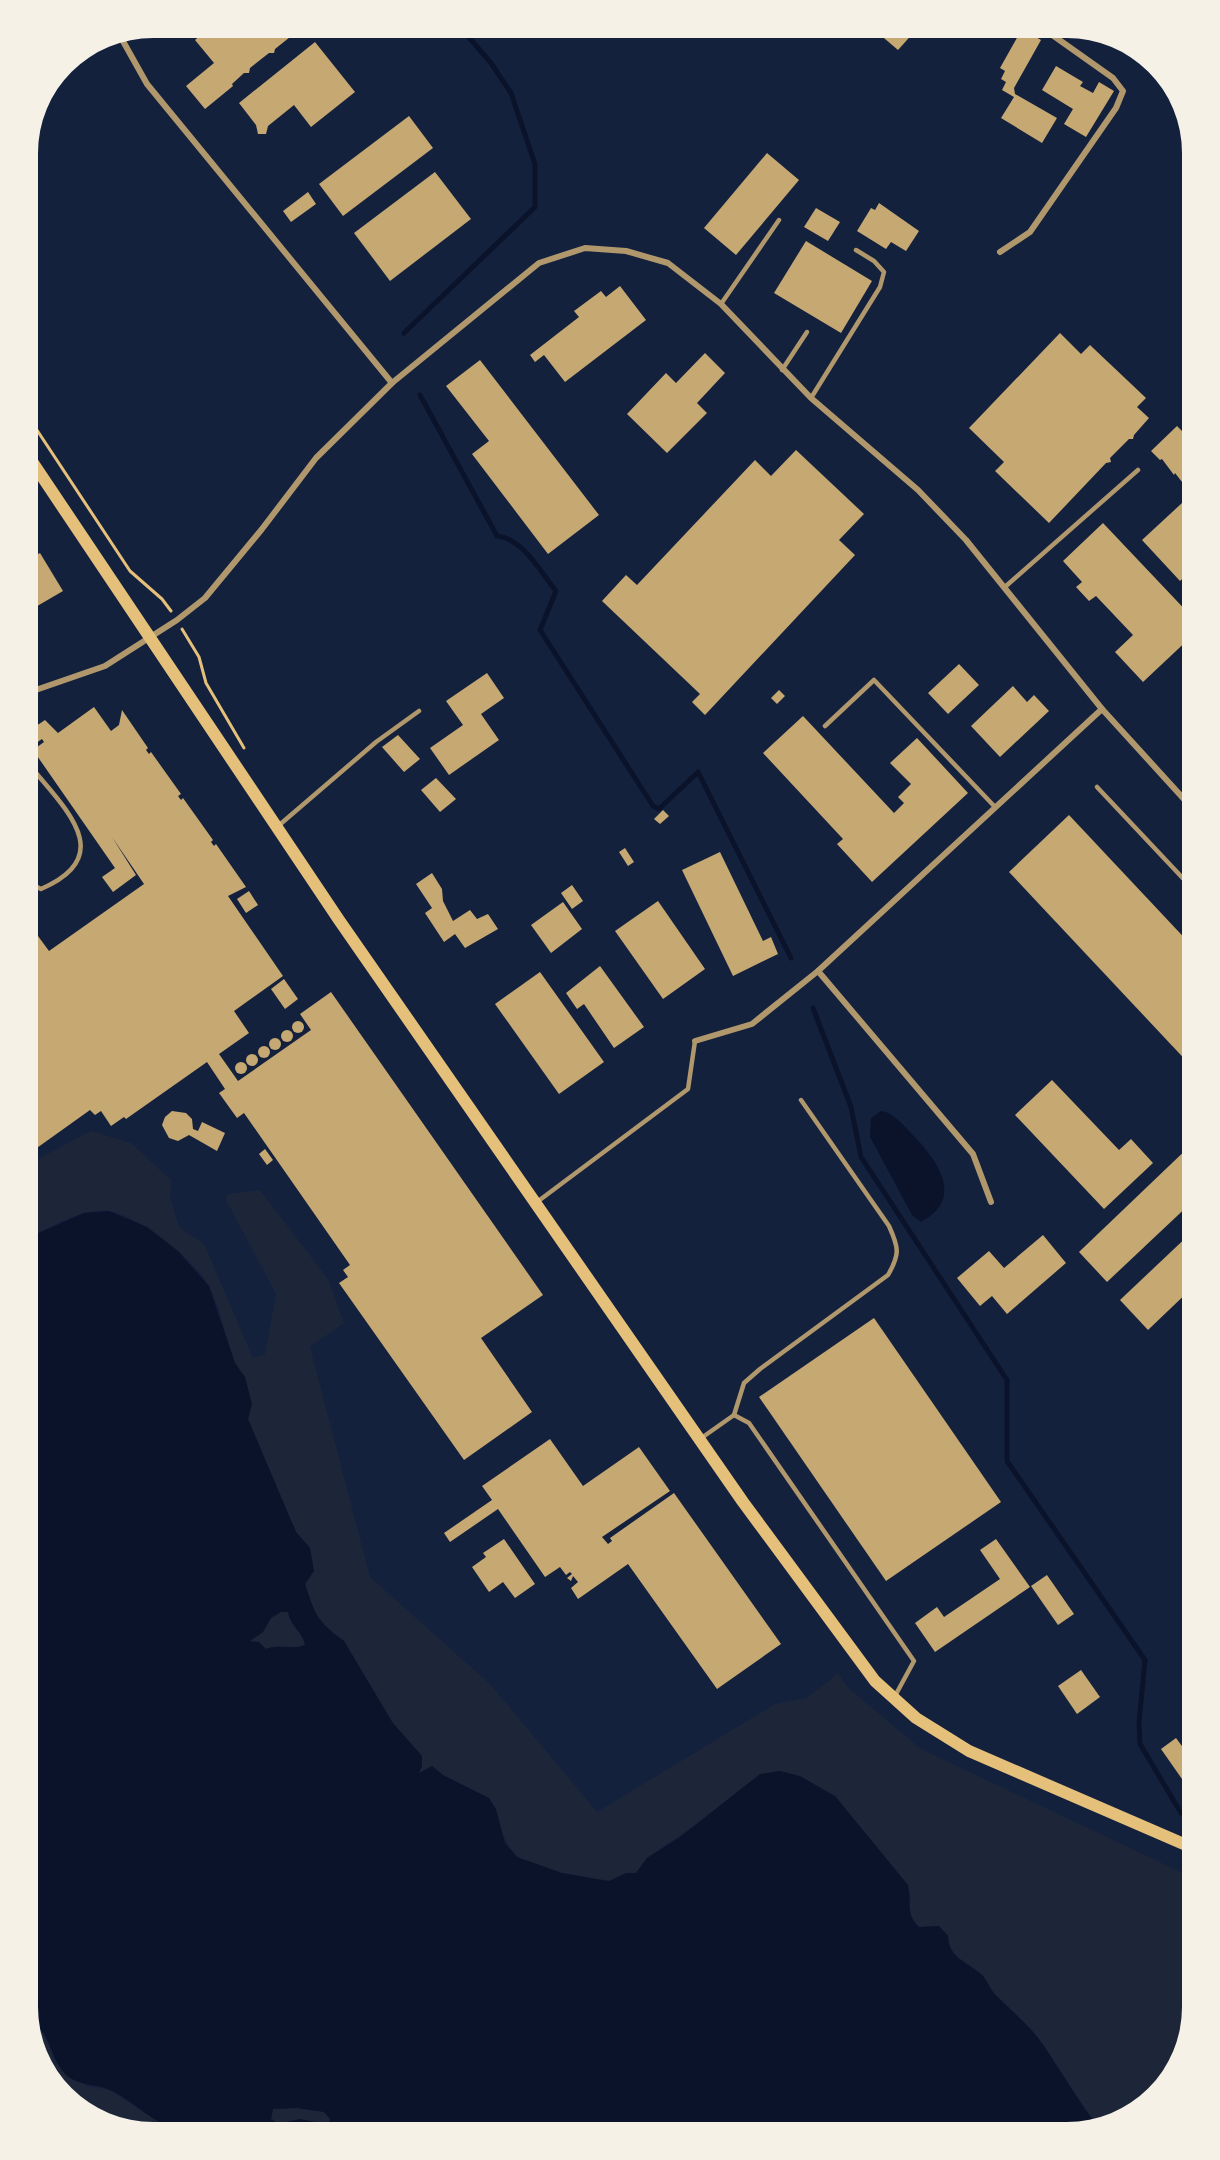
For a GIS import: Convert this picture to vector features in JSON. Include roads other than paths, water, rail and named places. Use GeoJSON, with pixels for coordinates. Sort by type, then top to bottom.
{"type":"FeatureCollection","features":[{"type":"Feature","properties":{"kind":"main road"},"geometry":{"type":"LineString","coordinates":[[38,470],[277,827],[700,1439],[875,1681],[916,1718],[969,1751],[1182,1843]]}},
{"type":"Feature","properties":{"kind":"street"},"geometry":{"type":"LineString","coordinates":[[1000,252],[1030,232],[1116,108],[1123,91],[1113,78],[1057,38]]}},
{"type":"Feature","properties":{"kind":"street"},"geometry":{"type":"LineString","coordinates":[[123,42],[147,84],[392,383]]}},
{"type":"Feature","properties":{"kind":"street"},"geometry":{"type":"LineString","coordinates":[[38,689],[105,666],[177,620],[204,598],[262,529],[316,458],[392,383],[539,263],[585,248],[626,250],[668,263],[721,304],[811,398],[918,490],[1006,586],[1102,709],[1182,797]]}},
{"type":"Feature","properties":{"kind":"street"},"geometry":{"type":"LineString","coordinates":[[695,1041],[752,1024],[818,971],[1102,709]]}},
{"type":"Feature","properties":{"kind":"street"},"geometry":{"type":"LineString","coordinates":[[818,971],[973,1154],[991,1202]]}},
{"type":"Feature","properties":{"kind":"lane"},"geometry":{"type":"LineString","coordinates":[[721,304],[779,220]]}},
{"type":"Feature","properties":{"kind":"lane"},"geometry":{"type":"LineString","coordinates":[[811,398],[882,279],[884,272],[874,261],[856,250]]}},
{"type":"Feature","properties":{"kind":"lane"},"geometry":{"type":"LineString","coordinates":[[782,370],[807,332]]}},
{"type":"Feature","properties":{"kind":"lane"},"geometry":{"type":"LineString","coordinates":[[1006,586],[1138,470]]}},
{"type":"Feature","properties":{"kind":"lane"},"geometry":{"type":"LineString","coordinates":[[825,726],[874,680],[995,807]]}},
{"type":"Feature","properties":{"kind":"lane"},"geometry":{"type":"LineString","coordinates":[[277,827],[368,749],[419,711]]}},
{"type":"Feature","properties":{"kind":"lane"},"geometry":{"type":"LineString","coordinates":[[38,776],[67,813],[82,838],[82,852],[72,869],[58,881],[41,889],[38,888]]}},
{"type":"Feature","properties":{"kind":"lane"},"geometry":{"type":"LineString","coordinates":[[1097,787],[1182,876]]}},
{"type":"Feature","properties":{"kind":"lane"},"geometry":{"type":"LineString","coordinates":[[537,1202],[688,1089],[695,1041]]}},
{"type":"Feature","properties":{"kind":"lane"},"geometry":{"type":"LineString","coordinates":[[700,1439],[734,1416],[744,1383],[888,1275],[898,1257],[896,1241],[889,1226],[801,1100]]}},
{"type":"Feature","properties":{"kind":"lane"},"geometry":{"type":"LineString","coordinates":[[734,1416],[749,1423],[914,1661],[894,1699]]}},
{"type":"Feature","properties":{"kind":"waterway"},"geometry":{"type":"LineString","coordinates":[[404,333],[535,207],[535,164],[511,93],[491,63],[469,38]]}},
{"type":"Feature","properties":{"kind":"waterway"},"geometry":{"type":"LineString","coordinates":[[420,395],[497,536],[506,538],[523,550],[556,591],[540,630],[653,806],[659,809],[698,772],[791,958]]}},
{"type":"Feature","properties":{"kind":"waterway"},"geometry":{"type":"LineString","coordinates":[[813,1008],[851,1107],[861,1157],[1007,1380],[1007,1461],[1145,1660],[1139,1723],[1140,1744],[1181,1813]]}}]}
